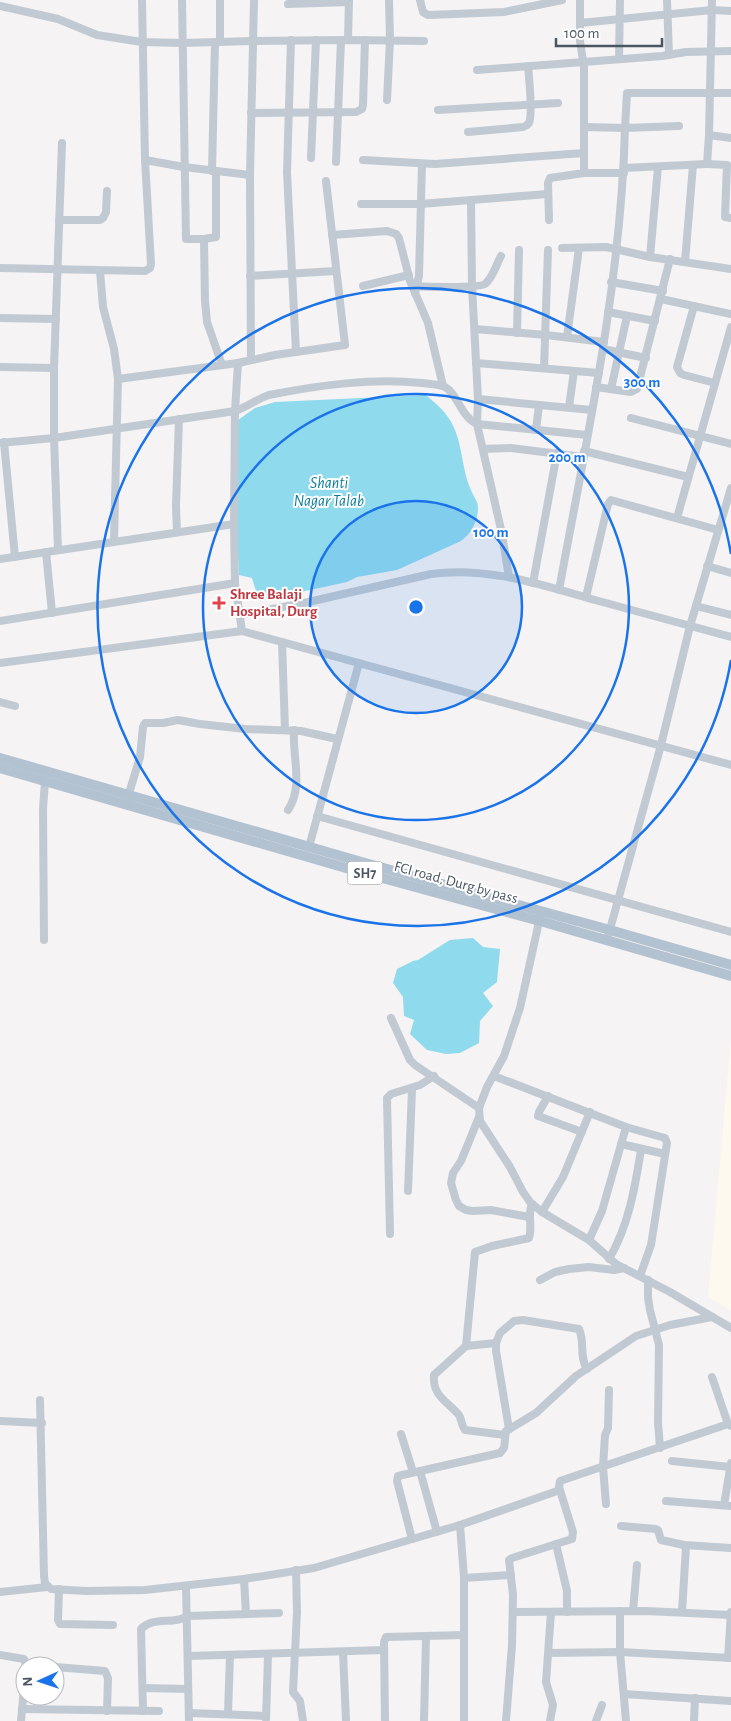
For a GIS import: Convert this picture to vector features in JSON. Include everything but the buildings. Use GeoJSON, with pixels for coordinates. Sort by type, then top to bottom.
{"type":"FeatureCollection","features":[{"type":"Feature","properties":{"kind":"main road","name":"FCI road, Durg by pass"},"geometry":{"type":"LineString","coordinates":[[0,758],[346,868],[541,916]]}},
{"type":"Feature","properties":{"kind":"main road","name":"FCI road, Durg by pass"},"geometry":{"type":"LineString","coordinates":[[0,768],[309,847],[608,935],[731,965]]}},
{"type":"Feature","properties":{"kind":"main road","name":"FCI road, Durg by pass"},"geometry":{"type":"LineString","coordinates":[[608,935],[731,976]]}},
{"type":"Feature","properties":{"kind":"street"},"geometry":{"type":"LineString","coordinates":[[0,268],[145,271],[150,268],[142,0]]}},
{"type":"Feature","properties":{"kind":"street"},"geometry":{"type":"LineString","coordinates":[[182,0],[186,239],[204,239],[216,236],[214,171],[217,42],[220,0]]}},
{"type":"Feature","properties":{"kind":"street"},"geometry":{"type":"LineString","coordinates":[[251,360],[250,175],[254,0]]}},
{"type":"Feature","properties":{"kind":"street"},"geometry":{"type":"LineString","coordinates":[[386,100],[390,40],[389,0]]}},
{"type":"Feature","properties":{"kind":"street"},"geometry":{"type":"LineString","coordinates":[[420,0],[423,12],[428,15],[504,12],[562,0]]}},
{"type":"Feature","properties":{"kind":"street"},"geometry":{"type":"LineString","coordinates":[[580,0],[580,41],[583,62],[584,173]]}},
{"type":"Feature","properties":{"kind":"street"},"geometry":{"type":"LineString","coordinates":[[619,59],[620,0]]}},
{"type":"Feature","properties":{"kind":"street"},"geometry":{"type":"LineString","coordinates":[[667,0],[669,55]]}},
{"type":"Feature","properties":{"kind":"street"},"geometry":{"type":"LineString","coordinates":[[707,164],[712,0]]}},
{"type":"Feature","properties":{"kind":"street"},"geometry":{"type":"LineString","coordinates":[[288,4],[349,1],[338,112],[336,162]]}},
{"type":"Feature","properties":{"kind":"street"},"geometry":{"type":"LineString","coordinates":[[0,6],[58,19],[97,35],[142,42],[182,44],[253,40],[424,41]]}},
{"type":"Feature","properties":{"kind":"street"},"geometry":{"type":"LineString","coordinates":[[580,23],[712,10],[731,11]]}},
{"type":"Feature","properties":{"kind":"street"},"geometry":{"type":"LineString","coordinates":[[291,40],[287,172],[296,352]]}},
{"type":"Feature","properties":{"kind":"street"},"geometry":{"type":"LineString","coordinates":[[311,158],[316,40]]}},
{"type":"Feature","properties":{"kind":"street"},"geometry":{"type":"LineString","coordinates":[[251,113],[356,112],[362,109],[365,40]]}},
{"type":"Feature","properties":{"kind":"street"},"geometry":{"type":"LineString","coordinates":[[478,70],[731,51]]}},
{"type":"Feature","properties":{"kind":"street"},"geometry":{"type":"LineString","coordinates":[[468,132],[528,125],[530,122],[530,105],[528,66]]}},
{"type":"Feature","properties":{"kind":"street"},"geometry":{"type":"LineString","coordinates":[[559,590],[608,312],[624,170],[627,93],[731,93]]}},
{"type":"Feature","properties":{"kind":"street"},"geometry":{"type":"LineString","coordinates":[[438,110],[558,103]]}},
{"type":"Feature","properties":{"kind":"street"},"geometry":{"type":"LineString","coordinates":[[584,127],[679,126]]}},
{"type":"Feature","properties":{"kind":"street"},"geometry":{"type":"LineString","coordinates":[[709,135],[731,138]]}},
{"type":"Feature","properties":{"kind":"street"},"geometry":{"type":"LineString","coordinates":[[58,550],[54,438],[54,368],[62,144]]}},
{"type":"Feature","properties":{"kind":"street"},"geometry":{"type":"LineString","coordinates":[[364,160],[435,164],[584,152]]}},
{"type":"Feature","properties":{"kind":"street"},"geometry":{"type":"LineString","coordinates":[[146,160],[184,168],[250,175]]}},
{"type":"Feature","properties":{"kind":"street"},"geometry":{"type":"LineString","coordinates":[[416,289],[420,266],[422,164]]}},
{"type":"Feature","properties":{"kind":"street"},"geometry":{"type":"LineString","coordinates":[[549,220],[548,183],[550,178],[658,166],[707,164],[727,165],[725,217],[731,218]]}},
{"type":"Feature","properties":{"kind":"street"},"geometry":{"type":"LineString","coordinates":[[685,262],[693,165]]}},
{"type":"Feature","properties":{"kind":"street"},"geometry":{"type":"LineString","coordinates":[[650,257],[658,166]]}},
{"type":"Feature","properties":{"kind":"street"},"geometry":{"type":"LineString","coordinates":[[118,378],[238,363],[345,345],[326,180]]}},
{"type":"Feature","properties":{"kind":"street"},"geometry":{"type":"LineString","coordinates":[[59,220],[100,220],[104,218],[107,191]]}},
{"type":"Feature","properties":{"kind":"street"},"geometry":{"type":"LineString","coordinates":[[361,204],[470,202],[548,194]]}},
{"type":"Feature","properties":{"kind":"street"},"geometry":{"type":"LineString","coordinates":[[470,202],[478,399],[477,424],[502,534],[509,577]]}},
{"type":"Feature","properties":{"kind":"street"},"geometry":{"type":"LineString","coordinates":[[332,235],[387,231],[396,234],[399,238],[409,275],[428,323],[443,386]]}},
{"type":"Feature","properties":{"kind":"street"},"geometry":{"type":"LineString","coordinates":[[204,239],[207,322],[222,365]]}},
{"type":"Feature","properties":{"kind":"street"},"geometry":{"type":"LineString","coordinates":[[562,248],[616,248],[650,257],[731,270]]}},
{"type":"Feature","properties":{"kind":"street"},"geometry":{"type":"LineString","coordinates":[[567,337],[579,248]]}},
{"type":"Feature","properties":{"kind":"street"},"geometry":{"type":"LineString","coordinates":[[517,333],[519,250]]}},
{"type":"Feature","properties":{"kind":"street"},"geometry":{"type":"LineString","coordinates":[[544,368],[548,250]]}},
{"type":"Feature","properties":{"kind":"street"},"geometry":{"type":"LineString","coordinates":[[416,289],[482,286],[490,279],[500,256]]}},
{"type":"Feature","properties":{"kind":"street"},"geometry":{"type":"LineString","coordinates":[[596,387],[631,392],[637,389],[670,260]]}},
{"type":"Feature","properties":{"kind":"street"},"geometry":{"type":"LineString","coordinates":[[100,271],[103,307],[114,349],[118,378],[114,541]]}},
{"type":"Feature","properties":{"kind":"street"},"geometry":{"type":"LineString","coordinates":[[250,276],[336,271]]}},
{"type":"Feature","properties":{"kind":"street"},"geometry":{"type":"LineString","coordinates":[[363,286],[409,275]]}},
{"type":"Feature","properties":{"kind":"street"},"geometry":{"type":"LineString","coordinates":[[612,282],[662,295],[694,306],[731,314]]}},
{"type":"Feature","properties":{"kind":"street"},"geometry":{"type":"LineString","coordinates":[[694,306],[676,367],[684,375],[715,383]]}},
{"type":"Feature","properties":{"kind":"street"},"geometry":{"type":"LineString","coordinates":[[608,312],[655,321]]}},
{"type":"Feature","properties":{"kind":"street"},"geometry":{"type":"LineString","coordinates":[[611,389],[627,316]]}},
{"type":"Feature","properties":{"kind":"street"},"geometry":{"type":"LineString","coordinates":[[0,318],[56,319]]}},
{"type":"Feature","properties":{"kind":"street"},"geometry":{"type":"LineString","coordinates":[[677,518],[731,327]]}},
{"type":"Feature","properties":{"kind":"street"},"geometry":{"type":"LineString","coordinates":[[475,330],[567,337],[603,346],[619,353],[646,358]]}},
{"type":"Feature","properties":{"kind":"street"},"geometry":{"type":"LineString","coordinates":[[238,363],[235,411],[234,524],[235,583],[242,631]]}},
{"type":"Feature","properties":{"kind":"street"},"geometry":{"type":"LineString","coordinates":[[476,363],[598,372]]}},
{"type":"Feature","properties":{"kind":"street"},"geometry":{"type":"LineString","coordinates":[[0,367],[54,368]]}},
{"type":"Feature","properties":{"kind":"street"},"geometry":{"type":"LineString","coordinates":[[568,407],[574,370]]}},
{"type":"Feature","properties":{"kind":"street"},"geometry":{"type":"LineString","coordinates":[[15,557],[2,443],[54,438],[235,411],[269,395],[352,382],[408,382],[443,386],[448,389],[467,418],[477,424],[587,435]]}},
{"type":"Feature","properties":{"kind":"street"},"geometry":{"type":"LineString","coordinates":[[478,399],[592,410]]}},
{"type":"Feature","properties":{"kind":"street"},"geometry":{"type":"LineString","coordinates":[[536,430],[539,405]]}},
{"type":"Feature","properties":{"kind":"street"},"geometry":{"type":"LineString","coordinates":[[177,532],[179,418]]}},
{"type":"Feature","properties":{"kind":"street"},"geometry":{"type":"LineString","coordinates":[[632,418],[731,444]]}},
{"type":"Feature","properties":{"kind":"street"},"geometry":{"type":"LineString","coordinates":[[483,449],[511,448],[584,454],[688,477]]}},
{"type":"Feature","properties":{"kind":"street"},"geometry":{"type":"LineString","coordinates":[[533,583],[557,453]]}},
{"type":"Feature","properties":{"kind":"street"},"geometry":{"type":"LineString","coordinates":[[608,935],[661,745],[690,626],[731,488]]}},
{"type":"Feature","properties":{"kind":"street"},"geometry":{"type":"LineString","coordinates":[[586,597],[610,500],[718,530]]}},
{"type":"Feature","properties":{"kind":"street"},"geometry":{"type":"LineString","coordinates":[[0,559],[234,524]]}},
{"type":"Feature","properties":{"kind":"street"},"geometry":{"type":"LineString","coordinates":[[46,552],[52,613]]}},
{"type":"Feature","properties":{"kind":"street"},"geometry":{"type":"LineString","coordinates":[[707,566],[731,573]]}},
{"type":"Feature","properties":{"kind":"street"},"geometry":{"type":"LineString","coordinates":[[240,615],[450,572],[509,577],[731,637]]}},
{"type":"Feature","properties":{"kind":"street"},"geometry":{"type":"LineString","coordinates":[[0,621],[235,583]]}},
{"type":"Feature","properties":{"kind":"street"},"geometry":{"type":"LineString","coordinates":[[696,606],[731,616]]}},
{"type":"Feature","properties":{"kind":"street"},"geometry":{"type":"LineString","coordinates":[[0,663],[242,631],[731,765]]}},
{"type":"Feature","properties":{"kind":"street"},"geometry":{"type":"LineString","coordinates":[[282,642],[285,730]]}},
{"type":"Feature","properties":{"kind":"street"},"geometry":{"type":"LineString","coordinates":[[309,847],[359,663]]}},
{"type":"Feature","properties":{"kind":"street"},"geometry":{"type":"LineString","coordinates":[[0,702],[16,706]]}},
{"type":"Feature","properties":{"kind":"street"},"geometry":{"type":"LineString","coordinates":[[127,799],[140,757],[145,723],[163,723],[178,720],[245,729],[294,730],[338,739]]}},
{"type":"Feature","properties":{"kind":"street"},"geometry":{"type":"LineString","coordinates":[[288,810],[295,797],[296,790],[294,730]]}},
{"type":"Feature","properties":{"kind":"street"},"geometry":{"type":"LineString","coordinates":[[44,940],[43,809],[45,781]]}},
{"type":"Feature","properties":{"kind":"street"},"geometry":{"type":"LineString","coordinates":[[317,816],[731,932]]}},
{"type":"Feature","properties":{"kind":"street"},"geometry":{"type":"LineString","coordinates":[[529,1217],[491,1210],[466,1210],[459,1206],[451,1182],[453,1173],[461,1161],[479,1117],[479,1108],[487,1087],[504,1056],[520,1008],[541,916]]}},
{"type":"Feature","properties":{"kind":"street"},"geometry":{"type":"LineString","coordinates":[[391,1018],[410,1060],[415,1066],[434,1076],[479,1108]]}},
{"type":"Feature","properties":{"kind":"street"},"geometry":{"type":"LineString","coordinates":[[390,1234],[386,1101],[388,1095],[412,1089],[434,1076]]}},
{"type":"Feature","properties":{"kind":"street"},"geometry":{"type":"LineString","coordinates":[[494,1076],[626,1127],[665,1138],[667,1143],[651,1245],[640,1276]]}},
{"type":"Feature","properties":{"kind":"street"},"geometry":{"type":"LineString","coordinates":[[408,1191],[412,1089]]}},
{"type":"Feature","properties":{"kind":"street"},"geometry":{"type":"LineString","coordinates":[[548,1096],[538,1116],[582,1132]]}},
{"type":"Feature","properties":{"kind":"street"},"geometry":{"type":"LineString","coordinates":[[542,1212],[563,1177],[590,1112]]}},
{"type":"Feature","properties":{"kind":"street"},"geometry":{"type":"LineString","coordinates":[[479,1117],[532,1204],[589,1240],[607,1257],[624,1268],[731,1328]]}},
{"type":"Feature","properties":{"kind":"street"},"geometry":{"type":"LineString","coordinates":[[589,1240],[602,1211],[626,1127]]}},
{"type":"Feature","properties":{"kind":"street"},"geometry":{"type":"LineString","coordinates":[[621,1144],[665,1154]]}},
{"type":"Feature","properties":{"kind":"street"},"geometry":{"type":"LineString","coordinates":[[598,1267],[619,1240],[629,1212],[642,1150]]}},
{"type":"Feature","properties":{"kind":"street"},"geometry":{"type":"LineString","coordinates":[[466,1346],[476,1252],[492,1246],[528,1238],[532,1204]]}},
{"type":"Feature","properties":{"kind":"street"},"geometry":{"type":"LineString","coordinates":[[540,1280],[555,1272],[588,1267],[614,1270],[624,1268]]}},
{"type":"Feature","properties":{"kind":"street"},"geometry":{"type":"LineString","coordinates":[[648,1280],[648,1298],[659,1345],[658,1422],[660,1448]]}},
{"type":"Feature","properties":{"kind":"street"},"geometry":{"type":"LineString","coordinates":[[496,1344],[466,1346],[434,1375],[435,1390],[440,1398],[460,1416],[462,1427],[465,1430],[507,1432],[536,1413],[576,1376],[636,1336],[655,1329],[712,1317]]}},
{"type":"Feature","properties":{"kind":"street"},"geometry":{"type":"LineString","coordinates":[[412,1539],[397,1478],[401,1474],[454,1465],[500,1453],[504,1448],[507,1432],[496,1344],[500,1333],[518,1320],[539,1321],[576,1328],[581,1332],[583,1362],[586,1369]]}},
{"type":"Feature","properties":{"kind":"street"},"geometry":{"type":"LineString","coordinates":[[506,1721],[513,1612],[513,1584],[509,1563],[512,1558],[572,1539],[573,1532],[560,1490],[560,1482],[730,1425],[712,1377]]}},
{"type":"Feature","properties":{"kind":"street"},"geometry":{"type":"LineString","coordinates":[[606,1504],[604,1467],[609,1390]]}},
{"type":"Feature","properties":{"kind":"street"},"geometry":{"type":"LineString","coordinates":[[40,1400],[44,1576],[47,1587]]}},
{"type":"Feature","properties":{"kind":"street"},"geometry":{"type":"LineString","coordinates":[[0,1421],[42,1423]]}},
{"type":"Feature","properties":{"kind":"street"},"geometry":{"type":"LineString","coordinates":[[401,1434],[417,1471],[437,1532]]}},
{"type":"Feature","properties":{"kind":"street"},"geometry":{"type":"LineString","coordinates":[[666,1501],[727,1506],[731,1465],[672,1461]]}},
{"type":"Feature","properties":{"kind":"street"},"geometry":{"type":"LineString","coordinates":[[0,1592],[47,1587],[117,1591],[186,1586],[314,1568],[460,1525],[560,1490]]}},
{"type":"Feature","properties":{"kind":"street"},"geometry":{"type":"LineString","coordinates":[[460,1525],[464,1578],[464,1721]]}},
{"type":"Feature","properties":{"kind":"street"},"geometry":{"type":"LineString","coordinates":[[621,1526],[656,1529],[661,1540],[684,1545],[731,1548]]}},
{"type":"Feature","properties":{"kind":"street"},"geometry":{"type":"LineString","coordinates":[[556,1544],[567,1590],[567,1612]]}},
{"type":"Feature","properties":{"kind":"street"},"geometry":{"type":"LineString","coordinates":[[682,1612],[687,1550],[684,1545]]}},
{"type":"Feature","properties":{"kind":"street"},"geometry":{"type":"LineString","coordinates":[[633,1611],[637,1565]]}},
{"type":"Feature","properties":{"kind":"street"},"geometry":{"type":"LineString","coordinates":[[296,1570],[297,1612],[293,1692],[300,1701],[303,1721]]}},
{"type":"Feature","properties":{"kind":"street"},"geometry":{"type":"LineString","coordinates":[[464,1578],[511,1575]]}},
{"type":"Feature","properties":{"kind":"street"},"geometry":{"type":"LineString","coordinates":[[244,1579],[246,1614]]}},
{"type":"Feature","properties":{"kind":"street"},"geometry":{"type":"LineString","coordinates":[[186,1586],[189,1717],[228,1714],[266,1719],[268,1655]]}},
{"type":"Feature","properties":{"kind":"street"},"geometry":{"type":"LineString","coordinates":[[59,1589],[58,1620],[60,1624],[113,1625]]}},
{"type":"Feature","properties":{"kind":"street"},"geometry":{"type":"LineString","coordinates":[[620,1611],[620,1652],[626,1721]]}},
{"type":"Feature","properties":{"kind":"street"},"geometry":{"type":"LineString","coordinates":[[513,1612],[633,1611],[731,1615]]}},
{"type":"Feature","properties":{"kind":"street"},"geometry":{"type":"LineString","coordinates":[[549,1653],[620,1652],[730,1658],[731,1611]]}},
{"type":"Feature","properties":{"kind":"street"},"geometry":{"type":"LineString","coordinates":[[550,1721],[553,1704],[546,1682],[551,1612]]}},
{"type":"Feature","properties":{"kind":"street"},"geometry":{"type":"LineString","coordinates":[[143,1711],[144,1688],[141,1629],[145,1625],[152,1622],[183,1620],[188,1616],[279,1613]]}},
{"type":"Feature","properties":{"kind":"street"},"geometry":{"type":"LineString","coordinates":[[385,1721],[384,1650],[386,1637],[464,1635]]}},
{"type":"Feature","properties":{"kind":"street"},"geometry":{"type":"LineString","coordinates":[[424,1721],[426,1636]]}},
{"type":"Feature","properties":{"kind":"street"},"geometry":{"type":"LineString","coordinates":[[188,1656],[384,1650]]}},
{"type":"Feature","properties":{"kind":"street"},"geometry":{"type":"LineString","coordinates":[[343,1652],[346,1721]]}},
{"type":"Feature","properties":{"kind":"street"},"geometry":{"type":"LineString","coordinates":[[0,1655],[15,1658]]}},
{"type":"Feature","properties":{"kind":"street"},"geometry":{"type":"LineString","coordinates":[[228,1714],[230,1656]]}},
{"type":"Feature","properties":{"kind":"street"},"geometry":{"type":"LineString","coordinates":[[65,1668],[105,1671],[108,1678],[107,1711]]}},
{"type":"Feature","properties":{"kind":"street"},"geometry":{"type":"LineString","coordinates":[[144,1688],[188,1689]]}},
{"type":"Feature","properties":{"kind":"street"},"geometry":{"type":"LineString","coordinates":[[624,1694],[731,1701]]}},
{"type":"Feature","properties":{"kind":"street"},"geometry":{"type":"LineString","coordinates":[[694,1721],[695,1698]]}},
{"type":"Feature","properties":{"kind":"street"},"geometry":{"type":"LineString","coordinates":[[596,1721],[602,1705]]}},
{"type":"Feature","properties":{"kind":"street"},"geometry":{"type":"LineString","coordinates":[[21,1721],[22,1706]]}},
{"type":"Feature","properties":{"kind":"street"},"geometry":{"type":"LineString","coordinates":[[22,1709],[159,1711]]}},
{"type":"Feature","properties":{"kind":"street"},"geometry":{"type":"LineString","coordinates":[[133,1711],[133,1721]]}},
{"type":"Feature","properties":{"kind":"shaded area"},"geometry":{"type":"Polygon","coordinates":[[[731,1038],[731,1311],[708,1297],[731,1038]]]}},
{"type":"Feature","properties":{"kind":"water","name":"Shanti Nagar Talab"},"geometry":{"type":"Polygon","coordinates":[[[426,395],[448,416],[454,428],[460,446],[465,473],[478,505],[475,522],[468,535],[461,541],[397,570],[357,577],[347,582],[259,601],[252,578],[239,575],[237,540],[238,420],[255,408],[275,402],[426,395]]]}},
{"type":"Feature","properties":{"kind":"water"},"geometry":{"type":"Polygon","coordinates":[[[473,938],[483,947],[500,949],[497,982],[483,993],[493,1006],[480,1021],[479,1043],[460,1053],[446,1054],[427,1050],[410,1034],[414,1020],[404,1016],[403,997],[393,983],[397,969],[418,960],[450,940],[473,938]]]}},
{"type":"Feature","properties":{"kind":"place","name":"Shree Balaji Hospital, Durg"},"geometry":{"type":"Point","coordinates":[219,603]}}]}
